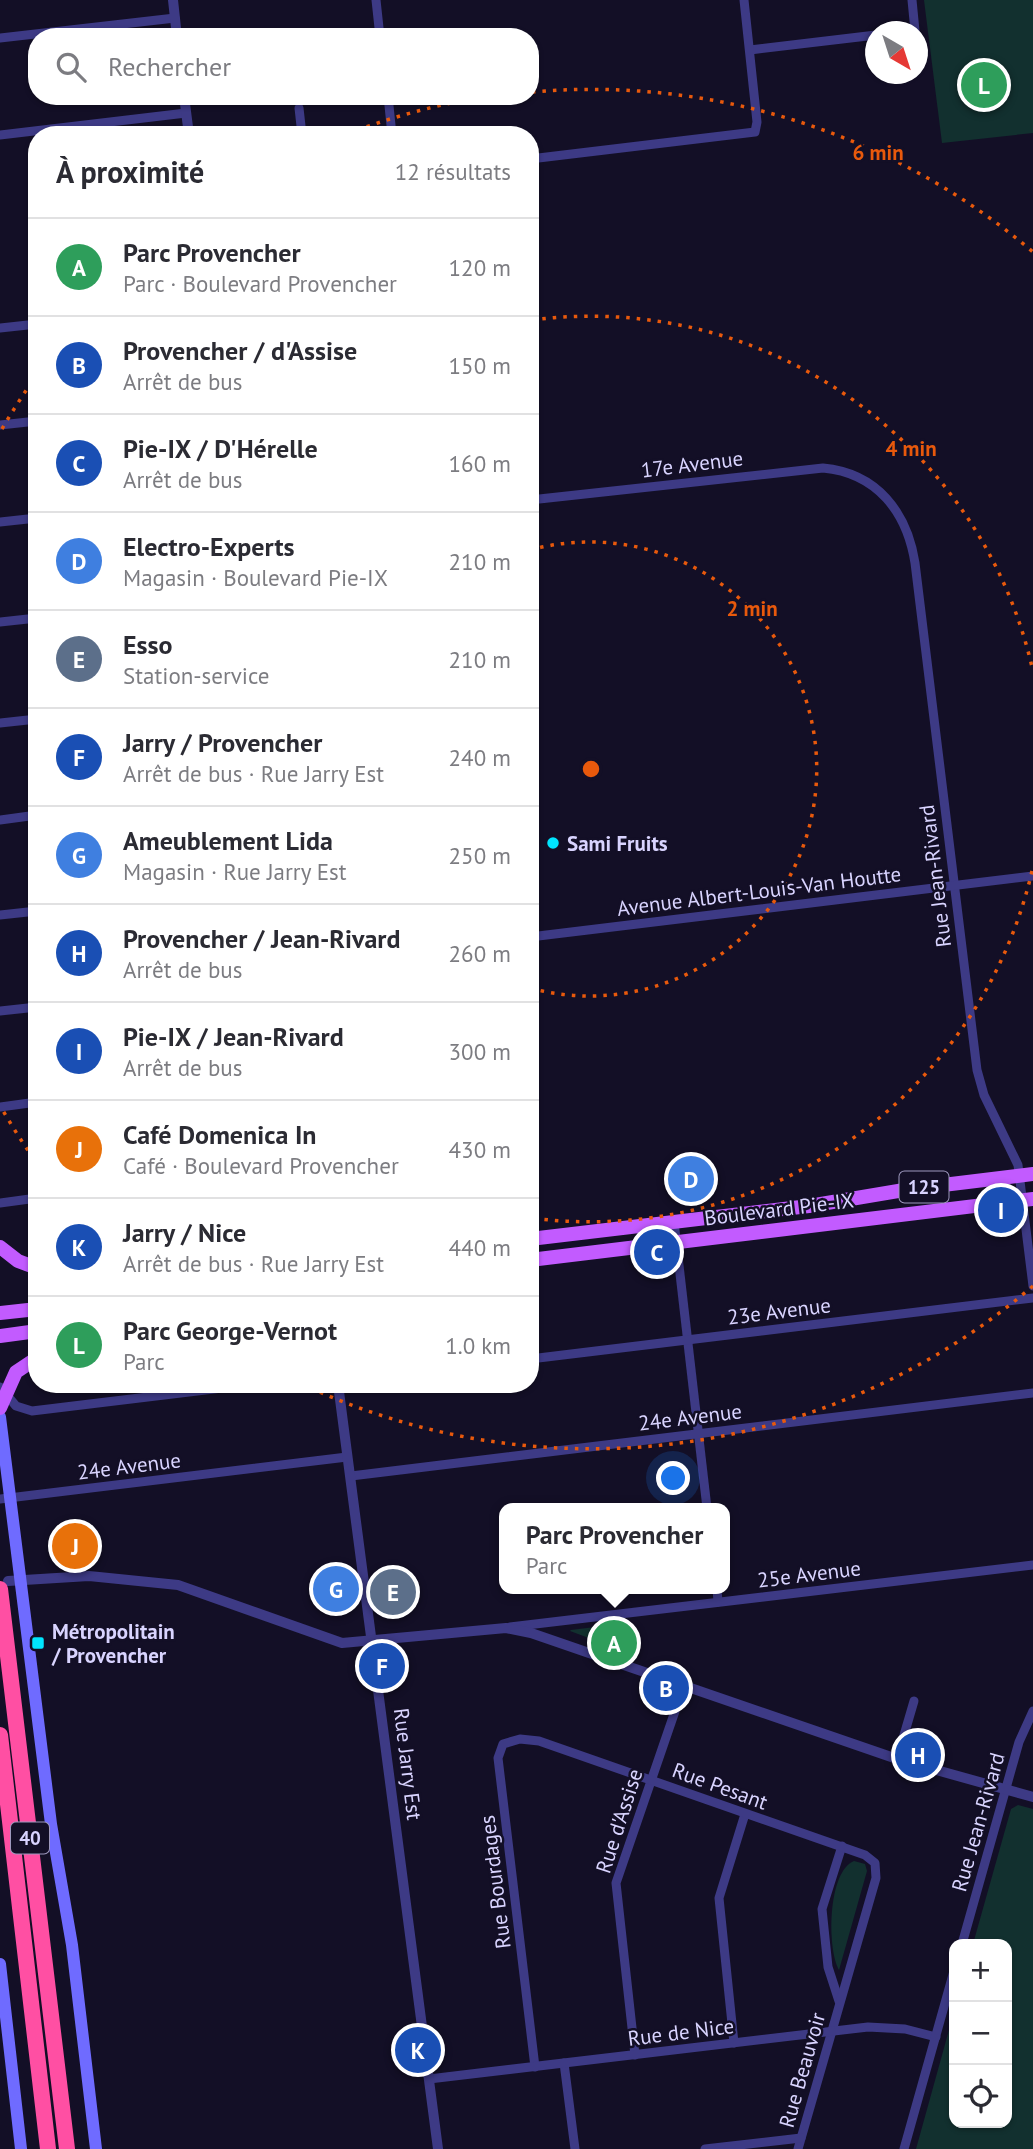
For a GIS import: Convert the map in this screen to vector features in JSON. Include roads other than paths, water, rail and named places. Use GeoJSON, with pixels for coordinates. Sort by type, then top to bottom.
{"type":"FeatureCollection","features":[{"type":"Feature","properties":{"kind":"highway","name":"40"},"geometry":{"type":"LineString","coordinates":[[4,1585],[16,1724],[67,2149]]}},
{"type":"Feature","properties":{"kind":"highway","name":"40"},"geometry":{"type":"LineString","coordinates":[[0,1735],[48,2149]]}},
{"type":"Feature","properties":{"kind":"main road","name":"Boulevard Pie-IX"},"geometry":{"type":"LineString","coordinates":[[539,1238],[1027,1175]]}},
{"type":"Feature","properties":{"kind":"main road","name":"Boulevard Pie-IX"},"geometry":{"type":"LineString","coordinates":[[539,1259],[1028,1200]]}},
{"type":"Feature","properties":{"kind":"main road"},"geometry":{"type":"LineString","coordinates":[[0,1247],[18,1261],[28,1265]]}},
{"type":"Feature","properties":{"kind":"main road"},"geometry":{"type":"LineString","coordinates":[[0,1313],[28,1310]]}},
{"type":"Feature","properties":{"kind":"main road"},"geometry":{"type":"LineString","coordinates":[[0,1336],[28,1332]]}},
{"type":"Feature","properties":{"kind":"main road"},"geometry":{"type":"LineString","coordinates":[[2,1396],[16,1372],[28,1364]]}},
{"type":"Feature","properties":{"kind":"main road"},"geometry":{"type":"LineString","coordinates":[[0,1417],[6,1498],[23,1580],[51,1824],[72,1945],[97,2146]]}},
{"type":"Feature","properties":{"kind":"main road"},"geometry":{"type":"LineString","coordinates":[[0,1964],[21,2149]]}},
{"type":"Feature","properties":{"kind":"street"},"geometry":{"type":"LineString","coordinates":[[173,0],[176,28]]}},
{"type":"Feature","properties":{"kind":"street"},"geometry":{"type":"LineString","coordinates":[[376,0],[379,28]]}},
{"type":"Feature","properties":{"kind":"street"},"geometry":{"type":"LineString","coordinates":[[539,158],[755,132],[757,122],[744,0]]}},
{"type":"Feature","properties":{"kind":"street"},"geometry":{"type":"LineString","coordinates":[[911,21],[912,0]]}},
{"type":"Feature","properties":{"kind":"street"},"geometry":{"type":"LineString","coordinates":[[88,28],[175,18]]}},
{"type":"Feature","properties":{"kind":"street"},"geometry":{"type":"LineString","coordinates":[[0,38],[28,35]]}},
{"type":"Feature","properties":{"kind":"street"},"geometry":{"type":"LineString","coordinates":[[750,50],[865,36]]}},
{"type":"Feature","properties":{"kind":"street"},"geometry":{"type":"LineString","coordinates":[[185,105],[188,126]]}},
{"type":"Feature","properties":{"kind":"street"},"geometry":{"type":"LineString","coordinates":[[389,105],[390,126]]}},
{"type":"Feature","properties":{"kind":"street"},"geometry":{"type":"LineString","coordinates":[[299,108],[301,126]]}},
{"type":"Feature","properties":{"kind":"street"},"geometry":{"type":"LineString","coordinates":[[76,126],[186,113]]}},
{"type":"Feature","properties":{"kind":"street"},"geometry":{"type":"LineString","coordinates":[[0,135],[28,132]]}},
{"type":"Feature","properties":{"kind":"street"},"geometry":{"type":"LineString","coordinates":[[0,328],[28,325]]}},
{"type":"Feature","properties":{"kind":"street"},"geometry":{"type":"LineString","coordinates":[[0,425],[28,422]]}},
{"type":"Feature","properties":{"kind":"street","name":"17e Avenue"},"geometry":{"type":"LineString","coordinates":[[539,499],[809,468],[832,469],[856,476]]}},
{"type":"Feature","properties":{"kind":"street","name":"Rue Jean-Rivard"},"geometry":{"type":"LineString","coordinates":[[856,476],[878,490],[893,504],[908,529],[912,545],[978,1077],[1027,1175],[1033,1286]]}},
{"type":"Feature","properties":{"kind":"street"},"geometry":{"type":"LineString","coordinates":[[0,522],[28,519]]}},
{"type":"Feature","properties":{"kind":"street"},"geometry":{"type":"LineString","coordinates":[[0,622],[28,619]]}},
{"type":"Feature","properties":{"kind":"street"},"geometry":{"type":"LineString","coordinates":[[0,723],[28,720]]}},
{"type":"Feature","properties":{"kind":"street"},"geometry":{"type":"LineString","coordinates":[[0,820],[28,817]]}},
{"type":"Feature","properties":{"kind":"street","name":"Avenue Albert-Louis-Van Houtte"},"geometry":{"type":"LineString","coordinates":[[539,936],[1033,876]]}},
{"type":"Feature","properties":{"kind":"street"},"geometry":{"type":"LineString","coordinates":[[0,915],[28,912]]}},
{"type":"Feature","properties":{"kind":"street"},"geometry":{"type":"LineString","coordinates":[[0,1011],[28,1008]]}},
{"type":"Feature","properties":{"kind":"street"},"geometry":{"type":"LineString","coordinates":[[0,1107],[28,1103]]}},
{"type":"Feature","properties":{"kind":"street"},"geometry":{"type":"LineString","coordinates":[[0,1203],[28,1199]]}},
{"type":"Feature","properties":{"kind":"street"},"geometry":{"type":"LineString","coordinates":[[674,1222],[706,1503]]}},
{"type":"Feature","properties":{"kind":"street","name":"23e Avenue"},"geometry":{"type":"LineString","coordinates":[[539,1358],[1033,1298]]}},
{"type":"Feature","properties":{"kind":"street"},"geometry":{"type":"LineString","coordinates":[[2,1396],[16,1406],[32,1411],[181,1393]]}},
{"type":"Feature","properties":{"kind":"street","name":"Rue Jarry Est"},"geometry":{"type":"LineString","coordinates":[[339,1393],[438,2149]]}},
{"type":"Feature","properties":{"kind":"street","name":"24e Avenue"},"geometry":{"type":"LineString","coordinates":[[351,1476],[1033,1393]]}},
{"type":"Feature","properties":{"kind":"street","name":"24e Avenue"},"geometry":{"type":"LineString","coordinates":[[6,1498],[346,1457]]}},
{"type":"Feature","properties":{"kind":"street","name":"25e Avenue"},"geometry":{"type":"LineString","coordinates":[[506,1628],[1033,1564]]}},
{"type":"Feature","properties":{"kind":"street"},"geometry":{"type":"LineString","coordinates":[[4,1585],[23,1580],[89,1576],[178,1586],[327,1640],[372,1642],[506,1628],[555,1640],[897,1759],[1033,1797]]}},
{"type":"Feature","properties":{"kind":"street"},"geometry":{"type":"LineString","coordinates":[[717,1594],[718,1602]]}},
{"type":"Feature","properties":{"kind":"street","name":"Rue d'Assise"},"geometry":{"type":"LineString","coordinates":[[635,2055],[616,1883],[684,1685]]}},
{"type":"Feature","properties":{"kind":"street"},"geometry":{"type":"LineString","coordinates":[[897,1759],[914,1701]]}},
{"type":"Feature","properties":{"kind":"street","name":"Rue Jean-Rivard"},"geometry":{"type":"LineString","coordinates":[[963,1939],[1024,1727],[1033,1711]]}},
{"type":"Feature","properties":{"kind":"street","name":"Rue Bourdages"},"geometry":{"type":"LineString","coordinates":[[535,2067],[498,1758],[503,1744],[510,1740],[527,1739],[551,1745]]}},
{"type":"Feature","properties":{"kind":"street","name":"Rue Pesant"},"geometry":{"type":"LineString","coordinates":[[551,1745],[842,1846],[872,1858],[875,1863]]}},
{"type":"Feature","properties":{"kind":"street"},"geometry":{"type":"LineString","coordinates":[[734,2043],[719,1898],[746,1814]]}},
{"type":"Feature","properties":{"kind":"street","name":"Rue Beauvoir"},"geometry":{"type":"LineString","coordinates":[[839,2001],[828,1966],[822,1909],[842,1846]]}},
{"type":"Feature","properties":{"kind":"street","name":"Rue Beauvoir"},"geometry":{"type":"LineString","coordinates":[[798,2149],[876,1878],[875,1863]]}},
{"type":"Feature","properties":{"kind":"street"},"geometry":{"type":"LineString","coordinates":[[904,2149],[949,1989]]}},
{"type":"Feature","properties":{"kind":"street","name":"Rue de Nice"},"geometry":{"type":"LineString","coordinates":[[429,2079],[886,2026],[936,2037]]}},
{"type":"Feature","properties":{"kind":"street"},"geometry":{"type":"LineString","coordinates":[[565,2063],[575,2149]]}},
{"type":"Feature","properties":{"kind":"street"},"geometry":{"type":"LineString","coordinates":[[705,2149],[801,2138]]}},
{"type":"Feature","properties":{"kind":"place","name":"Parc George-Vernot"},"geometry":{"type":"Point","coordinates":[984,85]}},
{"type":"Feature","properties":{"kind":"place","name":"Sami Fruits"},"geometry":{"type":"Point","coordinates":[553,843]}},
{"type":"Feature","properties":{"kind":"place","name":"Electro-Experts"},"geometry":{"type":"Point","coordinates":[691,1179]}},
{"type":"Feature","properties":{"kind":"place","name":"Pie-IX / Jean-Rivard"},"geometry":{"type":"Point","coordinates":[1001,1210]}},
{"type":"Feature","properties":{"kind":"place","name":"Pie-IX / D'Hérelle"},"geometry":{"type":"Point","coordinates":[657,1252]}},
{"type":"Feature","properties":{"kind":"place","name":"Café Domenica In"},"geometry":{"type":"Point","coordinates":[75,1546]}},
{"type":"Feature","properties":{"kind":"place","name":"Ameublement Lida"},"geometry":{"type":"Point","coordinates":[336,1589]}},
{"type":"Feature","properties":{"kind":"place","name":"Esso"},"geometry":{"type":"Point","coordinates":[393,1592]}},
{"type":"Feature","properties":{"kind":"place","name":"Métropolitain / Provencher"},"geometry":{"type":"Point","coordinates":[38,1643]}},
{"type":"Feature","properties":{"kind":"place","name":"Parc Provencher"},"geometry":{"type":"Point","coordinates":[614,1643]}},
{"type":"Feature","properties":{"kind":"place","name":"Jarry / Provencher"},"geometry":{"type":"Point","coordinates":[382,1666]}},
{"type":"Feature","properties":{"kind":"place","name":"Provencher / d'Assise"},"geometry":{"type":"Point","coordinates":[666,1688]}},
{"type":"Feature","properties":{"kind":"place","name":"Provencher / Jean-Rivard"},"geometry":{"type":"Point","coordinates":[918,1755]}},
{"type":"Feature","properties":{"kind":"place","name":"Jarry / Nice"},"geometry":{"type":"Point","coordinates":[418,2050]}}]}
